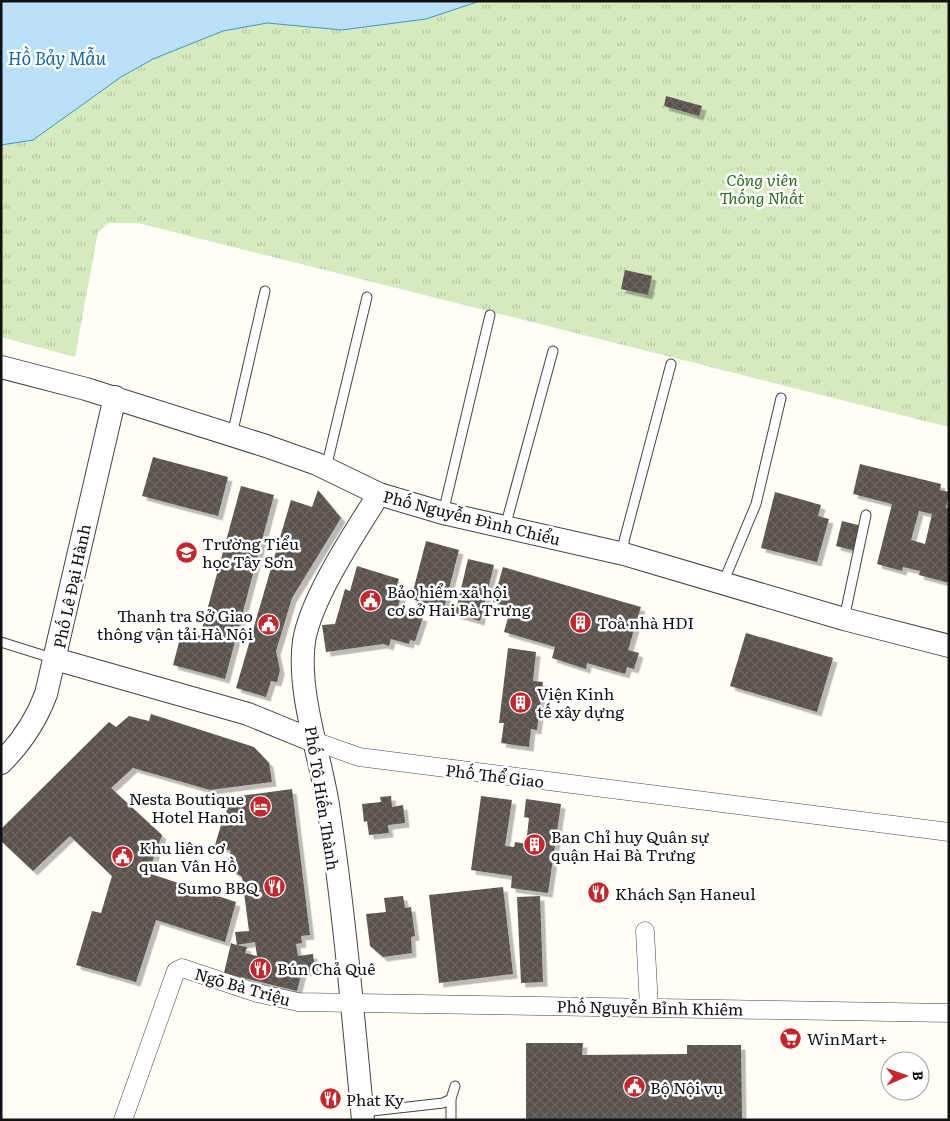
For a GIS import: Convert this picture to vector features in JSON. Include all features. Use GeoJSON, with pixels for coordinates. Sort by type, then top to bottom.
{"type":"FeatureCollection","features":[{"type":"Feature","properties":{"kind":"street","name":"Phố Nguyễn Đình Chiểu"},"geometry":{"type":"LineString","coordinates":[[1,368],[115,398],[232,435],[326,468],[379,494],[443,513],[624,554],[844,619],[949,646]]}},
{"type":"Feature","properties":{"kind":"street","name":"Phố Lê Đại Hành"},"geometry":{"type":"LineString","coordinates":[[1,763],[19,745],[38,716],[55,659],[115,398]]}},
{"type":"Feature","properties":{"kind":"street","name":"Phố Tô Hiến Thành"},"geometry":{"type":"LineString","coordinates":[[363,1116],[328,804],[314,741],[303,669],[304,643],[308,624],[318,599],[379,494]]}},
{"type":"Feature","properties":{"kind":"street","name":"Phố Thể Giao"},"geometry":{"type":"LineString","coordinates":[[55,659],[248,714],[359,757],[949,832]]}},
{"type":"Feature","properties":{"kind":"street"},"geometry":{"type":"LineString","coordinates":[[645,931],[649,1007]]}},
{"type":"Feature","properties":{"kind":"street","name":"Ngõ Bà Triệu"},"geometry":{"type":"LineString","coordinates":[[123,1120],[176,971],[182,968],[257,993],[298,1002],[350,1003]]}},
{"type":"Feature","properties":{"kind":"street","name":"Phố Nguyễn Bỉnh Khiêm"},"geometry":{"type":"LineString","coordinates":[[350,1003],[949,1013]]}},
{"type":"Feature","properties":{"kind":"lane"},"geometry":{"type":"LineString","coordinates":[[232,435],[265,291]]}},
{"type":"Feature","properties":{"kind":"lane"},"geometry":{"type":"LineString","coordinates":[[326,468],[367,296]]}},
{"type":"Feature","properties":{"kind":"lane"},"geometry":{"type":"LineString","coordinates":[[443,513],[490,315]]}},
{"type":"Feature","properties":{"kind":"lane"},"geometry":{"type":"LineString","coordinates":[[505,527],[553,351]]}},
{"type":"Feature","properties":{"kind":"lane"},"geometry":{"type":"LineString","coordinates":[[624,554],[624,541],[670,364]]}},
{"type":"Feature","properties":{"kind":"lane"},"geometry":{"type":"LineString","coordinates":[[723,583],[756,504],[781,398]]}},
{"type":"Feature","properties":{"kind":"lane"},"geometry":{"type":"LineString","coordinates":[[844,619],[866,515]]}},
{"type":"Feature","properties":{"kind":"lane"},"geometry":{"type":"LineString","coordinates":[[1,642],[55,659]]}},
{"type":"Feature","properties":{"kind":"lane"},"geometry":{"type":"LineString","coordinates":[[451,1120],[451,1099],[455,1086]]}},
{"type":"Feature","properties":{"kind":"lane"},"geometry":{"type":"LineString","coordinates":[[363,1116],[443,1103],[451,1099]]}},
{"type":"Feature","properties":{"kind":"green space","name":"Công viên Thống Nhất"},"geometry":{"type":"Polygon","coordinates":[[[1,1],[949,1],[949,427],[138,223],[109,223],[98,232],[75,357],[1,337],[1,1]]]}},
{"type":"Feature","properties":{"kind":"water","name":"Hồ Bảy Mẫu"},"geometry":{"type":"Polygon","coordinates":[[[1,1],[480,1],[426,19],[342,30],[267,23],[223,31],[153,59],[121,77],[33,140],[1,145],[1,1]]]}},
{"type":"Feature","properties":{"kind":"building"},"geometry":{"type":"Polygon","coordinates":[[[666,96],[702,106],[699,116],[664,106],[666,96]]]}},
{"type":"Feature","properties":{"kind":"building"},"geometry":{"type":"Polygon","coordinates":[[[625,270],[652,276],[648,295],[621,289],[625,270]]]}},
{"type":"Feature","properties":{"kind":"building"},"geometry":{"type":"Polygon","coordinates":[[[153,457],[228,477],[218,516],[142,496],[153,457]]]}},
{"type":"Feature","properties":{"kind":"building"},"geometry":{"type":"Polygon","coordinates":[[[860,464],[941,484],[940,490],[949,492],[946,508],[949,509],[949,583],[919,575],[920,571],[903,567],[902,571],[877,564],[892,504],[853,494],[860,464]],[[919,511],[911,540],[925,544],[932,514],[919,511]]]}},
{"type":"Feature","properties":{"kind":"building"},"geometry":{"type":"Polygon","coordinates":[[[241,486],[274,495],[225,679],[173,665],[182,631],[200,636],[241,486]]]}},
{"type":"Feature","properties":{"kind":"building"},"geometry":{"type":"Polygon","coordinates":[[[318,490],[341,518],[292,598],[276,651],[280,670],[277,682],[271,681],[266,697],[236,688],[291,500],[312,507],[318,490]]]}},
{"type":"Feature","properties":{"kind":"building"},"geometry":{"type":"Polygon","coordinates":[[[775,492],[821,505],[818,516],[829,519],[817,562],[761,548],[775,492]]]}},
{"type":"Feature","properties":{"kind":"building"},"geometry":{"type":"Polygon","coordinates":[[[842,521],[862,526],[856,551],[836,546],[842,521]]]}},
{"type":"Feature","properties":{"kind":"building"},"geometry":{"type":"Polygon","coordinates":[[[426,541],[459,550],[444,608],[411,599],[426,541]]]}},
{"type":"Feature","properties":{"kind":"building"},"geometry":{"type":"Polygon","coordinates":[[[468,559],[494,565],[480,621],[455,614],[468,559]]]}},
{"type":"Feature","properties":{"kind":"building","name":"Bảo hiểm xã hội cơ sở Hai Bà Trưng"},"geometry":{"type":"Polygon","coordinates":[[[357,566],[399,579],[396,588],[403,591],[397,609],[423,617],[415,641],[410,640],[409,644],[391,639],[389,646],[383,644],[326,652],[322,625],[335,624],[345,589],[350,591],[357,566]]]}},
{"type":"Feature","properties":{"kind":"building"},"geometry":{"type":"Polygon","coordinates":[[[503,567],[641,607],[628,650],[639,653],[634,669],[627,667],[625,674],[587,663],[586,669],[552,658],[555,647],[504,632],[511,607],[493,602],[503,567]]]}},
{"type":"Feature","properties":{"kind":"building"},"geometry":{"type":"Polygon","coordinates":[[[746,633],[833,658],[817,712],[730,686],[746,633]]]}},
{"type":"Feature","properties":{"kind":"building","name":"Viện Kinh tế xây dựng"},"geometry":{"type":"Polygon","coordinates":[[[508,648],[536,652],[533,681],[543,682],[537,730],[531,729],[529,747],[501,743],[504,723],[499,723],[508,648]]]}},
{"type":"Feature","properties":{"kind":"building","name":"Khu liên cơ quan Vân Hồ"},"geometry":{"type":"Polygon","coordinates":[[[151,714],[254,747],[269,763],[272,782],[210,790],[133,768],[111,788],[162,835],[148,873],[236,902],[225,942],[156,920],[136,982],[76,965],[92,911],[101,913],[112,876],[70,836],[33,871],[1,841],[1,829],[109,722],[116,727],[129,716],[149,721],[151,714]]]}},
{"type":"Feature","properties":{"kind":"building"},"geometry":{"type":"Polygon","coordinates":[[[292,789],[310,935],[301,936],[302,943],[296,944],[298,956],[313,954],[315,970],[302,972],[297,991],[224,973],[231,943],[237,945],[235,932],[249,931],[242,877],[226,866],[231,851],[215,845],[221,825],[228,824],[225,798],[292,789]],[[255,942],[237,945],[247,947],[245,953],[257,956],[255,942]]]}},
{"type":"Feature","properties":{"kind":"building"},"geometry":{"type":"Polygon","coordinates":[[[391,796],[392,807],[403,805],[405,823],[388,825],[389,833],[369,835],[367,821],[364,822],[362,804],[381,802],[380,797],[391,796]]]}},
{"type":"Feature","properties":{"kind":"building","name":"Ban Chỉ huy Quân sự quận Hai Bà Trưng"},"geometry":{"type":"Polygon","coordinates":[[[481,796],[512,800],[505,846],[514,847],[515,842],[526,844],[529,818],[524,817],[526,799],[561,804],[548,893],[511,888],[512,876],[471,870],[481,796]]]}},
{"type":"Feature","properties":{"kind":"building"},"geometry":{"type":"Polygon","coordinates":[[[503,887],[513,974],[439,983],[429,895],[503,887]]]}},
{"type":"Feature","properties":{"kind":"building"},"geometry":{"type":"Polygon","coordinates":[[[403,896],[405,908],[411,907],[415,936],[411,937],[412,953],[383,957],[370,946],[366,914],[386,912],[384,898],[403,896]]]}},
{"type":"Feature","properties":{"kind":"building"},"geometry":{"type":"Polygon","coordinates":[[[540,896],[543,982],[521,983],[517,897],[540,896]]]}},
{"type":"Feature","properties":{"kind":"building","name":"Bộ Nội vụ"},"geometry":{"type":"Polygon","coordinates":[[[526,1043],[583,1043],[582,1055],[687,1054],[687,1045],[741,1045],[742,1120],[526,1120],[526,1043]]]}},
{"type":"Feature","properties":{"kind":"place","name":"Trường Tiểu học Tây Sơn"},"geometry":{"type":"Point","coordinates":[186,552]}},
{"type":"Feature","properties":{"kind":"place","name":"Bảo hiểm xã hội cơ sở Hai Bà Trưng"},"geometry":{"type":"Point","coordinates":[371,600]}},
{"type":"Feature","properties":{"kind":"place","name":"Toà nhà HDI"},"geometry":{"type":"Point","coordinates":[581,622]}},
{"type":"Feature","properties":{"kind":"place","name":"Thanh tra Sở Giao thông vận tải Hà Nội"},"geometry":{"type":"Point","coordinates":[269,624]}},
{"type":"Feature","properties":{"kind":"place","name":"Viện Kinh tế xây dựng"},"geometry":{"type":"Point","coordinates":[521,702]}},
{"type":"Feature","properties":{"kind":"place","name":"Nesta Boutique Hotel Hanoi"},"geometry":{"type":"Point","coordinates":[260,807]}},
{"type":"Feature","properties":{"kind":"place","name":"Ban Chỉ huy Quân sự quận Hai Bà Trưng"},"geometry":{"type":"Point","coordinates":[535,845]}},
{"type":"Feature","properties":{"kind":"place","name":"Khu liên cơ quan Vân Hồ"},"geometry":{"type":"Point","coordinates":[123,856]}},
{"type":"Feature","properties":{"kind":"place","name":"Sumo BBQ"},"geometry":{"type":"Point","coordinates":[274,887]}},
{"type":"Feature","properties":{"kind":"place","name":"Khách Sạn Haneul"},"geometry":{"type":"Point","coordinates":[599,893]}},
{"type":"Feature","properties":{"kind":"place","name":"Bún Chả Quê"},"geometry":{"type":"Point","coordinates":[261,968]}},
{"type":"Feature","properties":{"kind":"place","name":"WinMart+"},"geometry":{"type":"Point","coordinates":[791,1038]}},
{"type":"Feature","properties":{"kind":"place","name":"Bộ Nội vụ"},"geometry":{"type":"Point","coordinates":[634,1087]}},
{"type":"Feature","properties":{"kind":"place","name":"Phat Ky"},"geometry":{"type":"Point","coordinates":[330,1099]}}]}
